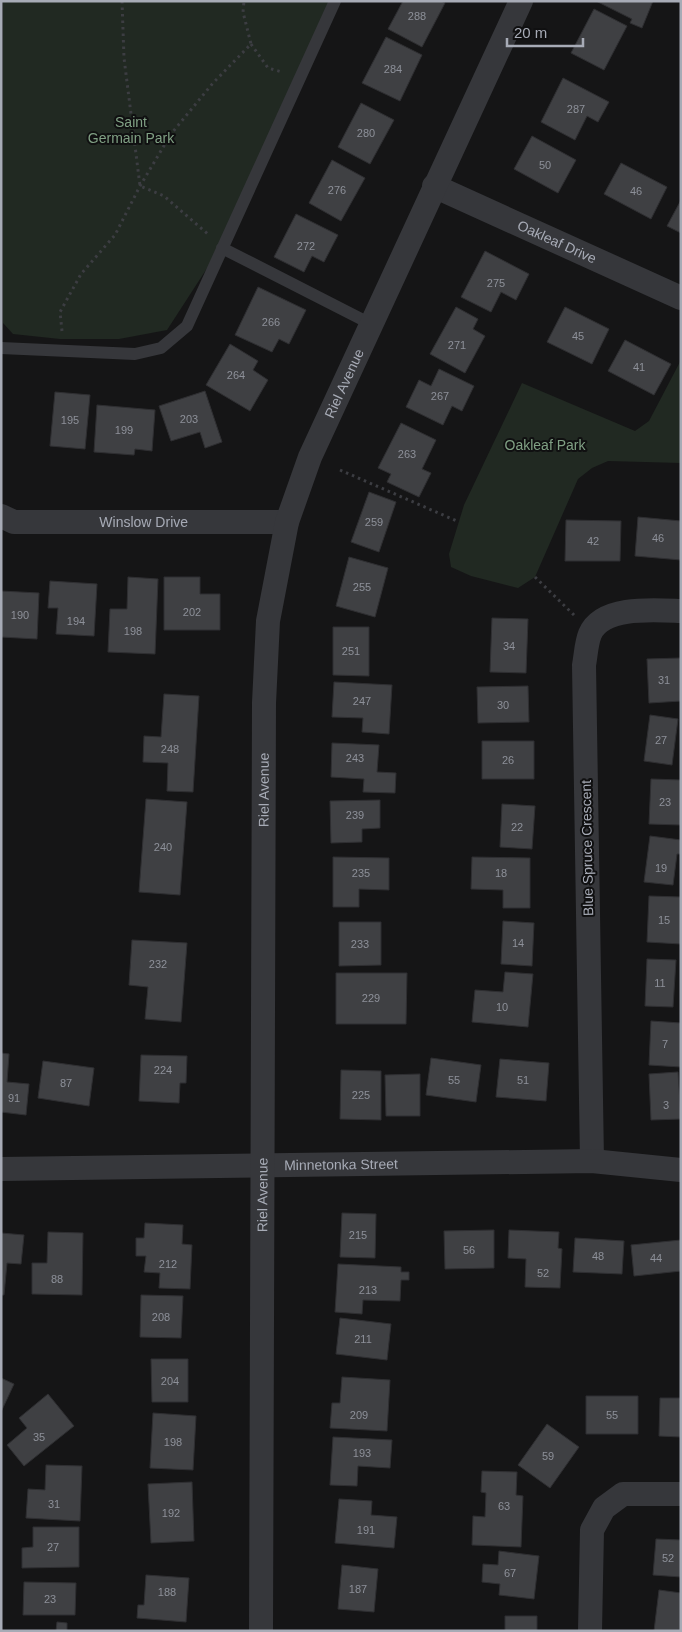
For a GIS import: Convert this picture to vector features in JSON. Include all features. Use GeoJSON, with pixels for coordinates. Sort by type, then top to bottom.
{"type":"FeatureCollection","features":[{"type":"Feature","properties":{"kind":"street","name":"Riel Avenue"},"geometry":{"type":"LineString","coordinates":[[261,1631],[264,703],[268,621],[287,522],[310,457],[521,1]]}},
{"type":"Feature","properties":{"kind":"street","name":"Oakleaf Drive"},"geometry":{"type":"LineString","coordinates":[[434,186],[681,298]]}},
{"type":"Feature","properties":{"kind":"street","name":"Winslow Drive"},"geometry":{"type":"LineString","coordinates":[[1,516],[14,522],[287,522]]}},
{"type":"Feature","properties":{"kind":"street"},"geometry":{"type":"LineString","coordinates":[[591,632],[606,619],[631,610],[681,611]]}},
{"type":"Feature","properties":{"kind":"street","name":"Blue Spruce Crescent"},"geometry":{"type":"LineString","coordinates":[[591,632],[584,665],[592,1161]]}},
{"type":"Feature","properties":{"kind":"street","name":"Minnetonka Street"},"geometry":{"type":"LineString","coordinates":[[1,1169],[592,1161],[681,1170]]}},
{"type":"Feature","properties":{"kind":"street"},"geometry":{"type":"LineString","coordinates":[[590,1631],[592,1530],[604,1508],[623,1494],[681,1494]]}},
{"type":"Feature","properties":{"kind":"lane"},"geometry":{"type":"LineString","coordinates":[[1,348],[136,354],[161,348],[187,326],[335,1]]}},
{"type":"Feature","properties":{"kind":"lane"},"geometry":{"type":"LineString","coordinates":[[222,248],[371,324]]}},
{"type":"Feature","properties":{"kind":"path"},"geometry":{"type":"LineString","coordinates":[[122,1],[124,58],[140,186]]}},
{"type":"Feature","properties":{"kind":"path"},"geometry":{"type":"LineString","coordinates":[[244,1],[243,12],[250,44],[268,68],[300,76]]}},
{"type":"Feature","properties":{"kind":"path"},"geometry":{"type":"LineString","coordinates":[[64,351],[60,312],[81,274],[115,235],[140,186],[171,134],[213,83],[250,44]]}},
{"type":"Feature","properties":{"kind":"path"},"geometry":{"type":"LineString","coordinates":[[140,186],[164,196],[222,248]]}},
{"type":"Feature","properties":{"kind":"path"},"geometry":{"type":"LineString","coordinates":[[340,470],[459,522]]}},
{"type":"Feature","properties":{"kind":"path"},"geometry":{"type":"LineString","coordinates":[[535,577],[591,632]]}},
{"type":"Feature","properties":{"kind":"green space","name":"Saint Germain Park"},"geometry":{"type":"Polygon","coordinates":[[[3,1],[330,1],[213,259],[167,330],[119,339],[60,339],[13,334],[3,323],[3,1]]]}},
{"type":"Feature","properties":{"kind":"green space","name":"Oakleaf Park"},"geometry":{"type":"Polygon","coordinates":[[[681,360],[681,463],[608,461],[592,468],[578,479],[535,577],[518,588],[471,576],[451,567],[449,554],[464,505],[522,383],[635,431],[649,421],[681,360]]]}},
{"type":"Feature","properties":{"kind":"building"},"geometry":{"type":"Polygon","coordinates":[[[403,1],[441,1],[445,3],[422,47],[388,29],[403,1]]]}},
{"type":"Feature","properties":{"kind":"building"},"geometry":{"type":"Polygon","coordinates":[[[596,1],[653,1],[642,28],[630,23],[632,19],[596,1]]]}},
{"type":"Feature","properties":{"kind":"building"},"geometry":{"type":"Polygon","coordinates":[[[594,9],[627,26],[604,70],[571,53],[594,9]]]}},
{"type":"Feature","properties":{"kind":"building"},"geometry":{"type":"Polygon","coordinates":[[[386,37],[422,55],[400,101],[362,83],[386,37]]]}},
{"type":"Feature","properties":{"kind":"building"},"geometry":{"type":"Polygon","coordinates":[[[563,78],[609,102],[598,122],[587,116],[575,140],[541,122],[563,78]]]}},
{"type":"Feature","properties":{"kind":"building"},"geometry":{"type":"Polygon","coordinates":[[[361,103],[394,120],[370,164],[338,147],[361,103]]]}},
{"type":"Feature","properties":{"kind":"building"},"geometry":{"type":"Polygon","coordinates":[[[532,136],[576,160],[558,193],[514,169],[532,136]]]}},
{"type":"Feature","properties":{"kind":"building"},"geometry":{"type":"Polygon","coordinates":[[[332,160],[365,178],[341,221],[309,203],[332,160]]]}},
{"type":"Feature","properties":{"kind":"building"},"geometry":{"type":"Polygon","coordinates":[[[621,163],[667,187],[651,219],[604,194],[621,163]]]}},
{"type":"Feature","properties":{"kind":"building"},"geometry":{"type":"Polygon","coordinates":[[[681,200],[681,233],[667,226],[681,200]]]}},
{"type":"Feature","properties":{"kind":"building"},"geometry":{"type":"Polygon","coordinates":[[[296,214],[338,235],[324,262],[312,256],[304,272],[274,257],[296,214]]]}},
{"type":"Feature","properties":{"kind":"building"},"geometry":{"type":"Polygon","coordinates":[[[485,251],[529,274],[516,300],[501,292],[491,312],[461,297],[485,251]]]}},
{"type":"Feature","properties":{"kind":"building"},"geometry":{"type":"Polygon","coordinates":[[[258,287],[306,310],[289,344],[279,339],[272,352],[235,335],[258,287]]]}},
{"type":"Feature","properties":{"kind":"building"},"geometry":{"type":"Polygon","coordinates":[[[456,307],[478,319],[473,329],[485,336],[465,373],[430,354],[456,307]]]}},
{"type":"Feature","properties":{"kind":"building"},"geometry":{"type":"Polygon","coordinates":[[[565,307],[609,329],[592,364],[547,342],[565,307]]]}},
{"type":"Feature","properties":{"kind":"building"},"geometry":{"type":"Polygon","coordinates":[[[625,340],[671,364],[654,395],[608,371],[625,340]]]}},
{"type":"Feature","properties":{"kind":"building"},"geometry":{"type":"Polygon","coordinates":[[[230,344],[258,361],[253,370],[268,380],[250,411],[206,385],[230,344]]]}},
{"type":"Feature","properties":{"kind":"building"},"geometry":{"type":"Polygon","coordinates":[[[439,369],[474,386],[462,411],[452,406],[443,425],[406,407],[419,380],[431,386],[439,369]]]}},
{"type":"Feature","properties":{"kind":"building"},"geometry":{"type":"Polygon","coordinates":[[[205,391],[222,442],[205,448],[200,432],[171,441],[159,406],[205,391]]]}},
{"type":"Feature","properties":{"kind":"building"},"geometry":{"type":"Polygon","coordinates":[[[55,392],[90,395],[85,449],[50,446],[55,392]]]}},
{"type":"Feature","properties":{"kind":"building"},"geometry":{"type":"Polygon","coordinates":[[[97,405],[155,410],[152,451],[135,449],[134,455],[94,452],[97,405]]]}},
{"type":"Feature","properties":{"kind":"building"},"geometry":{"type":"Polygon","coordinates":[[[401,423],[436,440],[422,469],[431,473],[419,497],[387,482],[391,474],[378,468],[401,423]]]}},
{"type":"Feature","properties":{"kind":"building"},"geometry":{"type":"Polygon","coordinates":[[[369,492],[396,502],[379,552],[351,542],[369,492]]]}},
{"type":"Feature","properties":{"kind":"building"},"geometry":{"type":"Polygon","coordinates":[[[638,517],[681,521],[681,560],[635,556],[638,517]]]}},
{"type":"Feature","properties":{"kind":"building"},"geometry":{"type":"Polygon","coordinates":[[[566,520],[621,521],[620,561],[565,561],[566,520]]]}},
{"type":"Feature","properties":{"kind":"building"},"geometry":{"type":"Polygon","coordinates":[[[349,557],[388,568],[375,617],[336,606],[349,557]]]}},
{"type":"Feature","properties":{"kind":"building"},"geometry":{"type":"Polygon","coordinates":[[[128,577],[158,579],[155,654],[108,652],[110,609],[127,609],[128,577]]]}},
{"type":"Feature","properties":{"kind":"building"},"geometry":{"type":"Polygon","coordinates":[[[164,577],[200,577],[200,594],[220,594],[220,630],[164,630],[164,577]]]}},
{"type":"Feature","properties":{"kind":"building"},"geometry":{"type":"Polygon","coordinates":[[[50,581],[97,584],[94,636],[56,634],[58,608],[48,608],[50,581]]]}},
{"type":"Feature","properties":{"kind":"building"},"geometry":{"type":"Polygon","coordinates":[[[1,591],[39,593],[37,639],[1,637],[1,591]]]}},
{"type":"Feature","properties":{"kind":"building"},"geometry":{"type":"Polygon","coordinates":[[[492,618],[528,619],[526,673],[490,672],[492,618]]]}},
{"type":"Feature","properties":{"kind":"building"},"geometry":{"type":"Polygon","coordinates":[[[333,627],[369,627],[369,676],[333,675],[333,627]]]}},
{"type":"Feature","properties":{"kind":"building"},"geometry":{"type":"Polygon","coordinates":[[[681,658],[681,701],[649,703],[647,659],[681,658]]]}},
{"type":"Feature","properties":{"kind":"building"},"geometry":{"type":"Polygon","coordinates":[[[334,682],[392,685],[389,734],[362,732],[363,718],[332,717],[334,682]]]}},
{"type":"Feature","properties":{"kind":"building"},"geometry":{"type":"Polygon","coordinates":[[[528,686],[529,722],[478,723],[477,687],[528,686]]]}},
{"type":"Feature","properties":{"kind":"building"},"geometry":{"type":"Polygon","coordinates":[[[164,694],[199,696],[193,792],[167,791],[168,763],[143,762],[144,736],[161,737],[164,694]]]}},
{"type":"Feature","properties":{"kind":"building"},"geometry":{"type":"Polygon","coordinates":[[[650,715],[678,719],[672,765],[644,761],[650,715]]]}},
{"type":"Feature","properties":{"kind":"building"},"geometry":{"type":"Polygon","coordinates":[[[482,741],[534,741],[534,779],[482,779],[482,741]]]}},
{"type":"Feature","properties":{"kind":"building"},"geometry":{"type":"Polygon","coordinates":[[[332,743],[379,745],[377,772],[396,773],[395,793],[363,792],[364,779],[331,777],[332,743]]]}},
{"type":"Feature","properties":{"kind":"building"},"geometry":{"type":"Polygon","coordinates":[[[651,779],[681,780],[681,825],[649,824],[651,779]]]}},
{"type":"Feature","properties":{"kind":"building"},"geometry":{"type":"Polygon","coordinates":[[[146,799],[187,802],[180,895],[139,892],[146,799]]]}},
{"type":"Feature","properties":{"kind":"building"},"geometry":{"type":"Polygon","coordinates":[[[380,800],[380,828],[362,829],[362,842],[331,843],[330,801],[380,800]]]}},
{"type":"Feature","properties":{"kind":"building"},"geometry":{"type":"Polygon","coordinates":[[[502,804],[535,806],[532,849],[500,847],[502,804]]]}},
{"type":"Feature","properties":{"kind":"building"},"geometry":{"type":"Polygon","coordinates":[[[650,836],[681,840],[681,854],[677,854],[673,885],[644,882],[650,836]]]}},
{"type":"Feature","properties":{"kind":"building"},"geometry":{"type":"Polygon","coordinates":[[[333,857],[389,858],[389,890],[359,889],[359,907],[333,907],[333,857]]]}},
{"type":"Feature","properties":{"kind":"building"},"geometry":{"type":"Polygon","coordinates":[[[472,857],[530,858],[530,908],[503,908],[503,890],[471,889],[472,857]]]}},
{"type":"Feature","properties":{"kind":"building"},"geometry":{"type":"Polygon","coordinates":[[[649,896],[681,897],[681,944],[647,942],[649,896]]]}},
{"type":"Feature","properties":{"kind":"building"},"geometry":{"type":"Polygon","coordinates":[[[503,921],[534,923],[532,966],[501,964],[503,921]]]}},
{"type":"Feature","properties":{"kind":"building"},"geometry":{"type":"Polygon","coordinates":[[[339,922],[381,922],[381,965],[339,966],[339,922]]]}},
{"type":"Feature","properties":{"kind":"building"},"geometry":{"type":"Polygon","coordinates":[[[132,940],[187,943],[181,1022],[145,1019],[148,987],[129,985],[132,940]]]}},
{"type":"Feature","properties":{"kind":"building"},"geometry":{"type":"Polygon","coordinates":[[[647,959],[676,960],[673,1007],[645,1006],[647,959]]]}},
{"type":"Feature","properties":{"kind":"building"},"geometry":{"type":"Polygon","coordinates":[[[505,972],[533,974],[528,1027],[472,1022],[475,990],[503,992],[505,972]]]}},
{"type":"Feature","properties":{"kind":"building"},"geometry":{"type":"Polygon","coordinates":[[[336,973],[407,973],[406,1024],[336,1024],[336,973]]]}},
{"type":"Feature","properties":{"kind":"building"},"geometry":{"type":"Polygon","coordinates":[[[651,1021],[681,1023],[681,1067],[649,1065],[651,1021]]]}},
{"type":"Feature","properties":{"kind":"building"},"geometry":{"type":"Polygon","coordinates":[[[1,1053],[9,1054],[7,1082],[29,1084],[26,1115],[1,1112],[1,1053]]]}},
{"type":"Feature","properties":{"kind":"building"},"geometry":{"type":"Polygon","coordinates":[[[141,1055],[187,1056],[186,1083],[180,1083],[179,1103],[139,1101],[141,1055]]]}},
{"type":"Feature","properties":{"kind":"building"},"geometry":{"type":"Polygon","coordinates":[[[431,1058],[481,1065],[476,1102],[426,1095],[431,1058]]]}},
{"type":"Feature","properties":{"kind":"building"},"geometry":{"type":"Polygon","coordinates":[[[500,1059],[549,1063],[546,1101],[496,1097],[500,1059]]]}},
{"type":"Feature","properties":{"kind":"building"},"geometry":{"type":"Polygon","coordinates":[[[43,1061],[94,1068],[89,1106],[38,1098],[43,1061]]]}},
{"type":"Feature","properties":{"kind":"building"},"geometry":{"type":"Polygon","coordinates":[[[341,1070],[381,1071],[381,1120],[340,1119],[341,1070]]]}},
{"type":"Feature","properties":{"kind":"building"},"geometry":{"type":"Polygon","coordinates":[[[678,1072],[681,1119],[651,1120],[649,1074],[678,1072]]]}},
{"type":"Feature","properties":{"kind":"building"},"geometry":{"type":"Polygon","coordinates":[[[420,1074],[420,1116],[386,1116],[385,1075],[420,1074]]]}},
{"type":"Feature","properties":{"kind":"building"},"geometry":{"type":"Polygon","coordinates":[[[342,1213],[376,1214],[375,1258],[340,1257],[342,1213]]]}},
{"type":"Feature","properties":{"kind":"building"},"geometry":{"type":"Polygon","coordinates":[[[145,1223],[183,1225],[182,1244],[192,1245],[190,1289],[159,1288],[160,1273],[144,1272],[146,1256],[136,1256],[136,1238],[144,1238],[145,1223]]]}},
{"type":"Feature","properties":{"kind":"building"},"geometry":{"type":"Polygon","coordinates":[[[494,1230],[494,1268],[445,1269],[444,1231],[494,1230]]]}},
{"type":"Feature","properties":{"kind":"building"},"geometry":{"type":"Polygon","coordinates":[[[509,1230],[559,1232],[558,1248],[562,1249],[560,1288],[525,1287],[526,1259],[508,1258],[509,1230]]]}},
{"type":"Feature","properties":{"kind":"building"},"geometry":{"type":"Polygon","coordinates":[[[48,1232],[83,1233],[82,1295],[32,1294],[32,1263],[47,1263],[48,1232]]]}},
{"type":"Feature","properties":{"kind":"building"},"geometry":{"type":"Polygon","coordinates":[[[1,1233],[24,1235],[21,1264],[7,1263],[4,1295],[1,1295],[1,1233]]]}},
{"type":"Feature","properties":{"kind":"building"},"geometry":{"type":"Polygon","coordinates":[[[575,1238],[624,1241],[622,1274],[573,1272],[575,1238]]]}},
{"type":"Feature","properties":{"kind":"building"},"geometry":{"type":"Polygon","coordinates":[[[681,1240],[681,1271],[634,1276],[631,1245],[681,1240]]]}},
{"type":"Feature","properties":{"kind":"building"},"geometry":{"type":"Polygon","coordinates":[[[338,1264],[401,1267],[401,1272],[409,1272],[409,1280],[401,1280],[400,1301],[363,1300],[362,1314],[335,1312],[338,1264]]]}},
{"type":"Feature","properties":{"kind":"building"},"geometry":{"type":"Polygon","coordinates":[[[141,1295],[183,1296],[181,1338],[140,1337],[141,1295]]]}},
{"type":"Feature","properties":{"kind":"building"},"geometry":{"type":"Polygon","coordinates":[[[340,1318],[391,1324],[387,1360],[336,1354],[340,1318]]]}},
{"type":"Feature","properties":{"kind":"building"},"geometry":{"type":"Polygon","coordinates":[[[151,1359],[188,1359],[188,1402],[152,1402],[151,1359]]]}},
{"type":"Feature","properties":{"kind":"building"},"geometry":{"type":"Polygon","coordinates":[[[342,1377],[390,1380],[387,1431],[330,1428],[332,1403],[340,1403],[342,1377]]]}},
{"type":"Feature","properties":{"kind":"building"},"geometry":{"type":"Polygon","coordinates":[[[1,1378],[14,1384],[1,1412],[1,1378]]]}},
{"type":"Feature","properties":{"kind":"building"},"geometry":{"type":"Polygon","coordinates":[[[48,1394],[74,1426],[24,1466],[7,1445],[27,1428],[19,1418],[48,1394]]]}},
{"type":"Feature","properties":{"kind":"building"},"geometry":{"type":"Polygon","coordinates":[[[586,1396],[638,1396],[638,1434],[586,1434],[586,1396]]]}},
{"type":"Feature","properties":{"kind":"building"},"geometry":{"type":"Polygon","coordinates":[[[660,1398],[681,1398],[681,1437],[659,1436],[660,1398]]]}},
{"type":"Feature","properties":{"kind":"building"},"geometry":{"type":"Polygon","coordinates":[[[153,1413],[196,1416],[193,1470],[150,1468],[153,1413]]]}},
{"type":"Feature","properties":{"kind":"building"},"geometry":{"type":"Polygon","coordinates":[[[547,1424],[579,1447],[550,1488],[518,1465],[547,1424]]]}},
{"type":"Feature","properties":{"kind":"building"},"geometry":{"type":"Polygon","coordinates":[[[333,1437],[392,1440],[390,1468],[358,1466],[357,1486],[330,1485],[333,1437]]]}},
{"type":"Feature","properties":{"kind":"building"},"geometry":{"type":"Polygon","coordinates":[[[46,1465],[82,1466],[80,1521],[26,1518],[28,1489],[45,1490],[46,1465]]]}},
{"type":"Feature","properties":{"kind":"building"},"geometry":{"type":"Polygon","coordinates":[[[482,1471],[517,1472],[516,1495],[523,1496],[521,1547],[472,1545],[473,1516],[485,1517],[486,1493],[481,1492],[482,1471]]]}},
{"type":"Feature","properties":{"kind":"building"},"geometry":{"type":"Polygon","coordinates":[[[192,1482],[194,1541],[151,1543],[148,1484],[192,1482]]]}},
{"type":"Feature","properties":{"kind":"building"},"geometry":{"type":"Polygon","coordinates":[[[339,1499],[372,1501],[371,1515],[397,1517],[394,1548],[335,1543],[339,1499]]]}},
{"type":"Feature","properties":{"kind":"building"},"geometry":{"type":"Polygon","coordinates":[[[33,1527],[79,1527],[79,1567],[22,1568],[22,1548],[33,1547],[33,1527]]]}},
{"type":"Feature","properties":{"kind":"building"},"geometry":{"type":"Polygon","coordinates":[[[656,1539],[681,1540],[681,1577],[653,1575],[656,1539]]]}},
{"type":"Feature","properties":{"kind":"building"},"geometry":{"type":"Polygon","coordinates":[[[499,1551],[539,1556],[534,1599],[499,1595],[500,1584],[482,1582],[483,1564],[498,1565],[499,1551]]]}},
{"type":"Feature","properties":{"kind":"building"},"geometry":{"type":"Polygon","coordinates":[[[342,1565],[378,1569],[374,1612],[338,1609],[342,1565]]]}},
{"type":"Feature","properties":{"kind":"building"},"geometry":{"type":"Polygon","coordinates":[[[146,1575],[189,1578],[186,1622],[137,1618],[138,1605],[144,1605],[146,1575]]]}},
{"type":"Feature","properties":{"kind":"building"},"geometry":{"type":"Polygon","coordinates":[[[24,1582],[76,1583],[75,1615],[23,1615],[24,1582]]]}},
{"type":"Feature","properties":{"kind":"building"},"geometry":{"type":"Polygon","coordinates":[[[659,1590],[681,1593],[681,1631],[654,1631],[659,1590]]]}},
{"type":"Feature","properties":{"kind":"building"},"geometry":{"type":"Polygon","coordinates":[[[505,1616],[537,1616],[537,1631],[505,1631],[505,1616]]]}},
{"type":"Feature","properties":{"kind":"building"},"geometry":{"type":"Polygon","coordinates":[[[57,1622],[67,1623],[67,1631],[56,1631],[57,1622]]]}}]}
